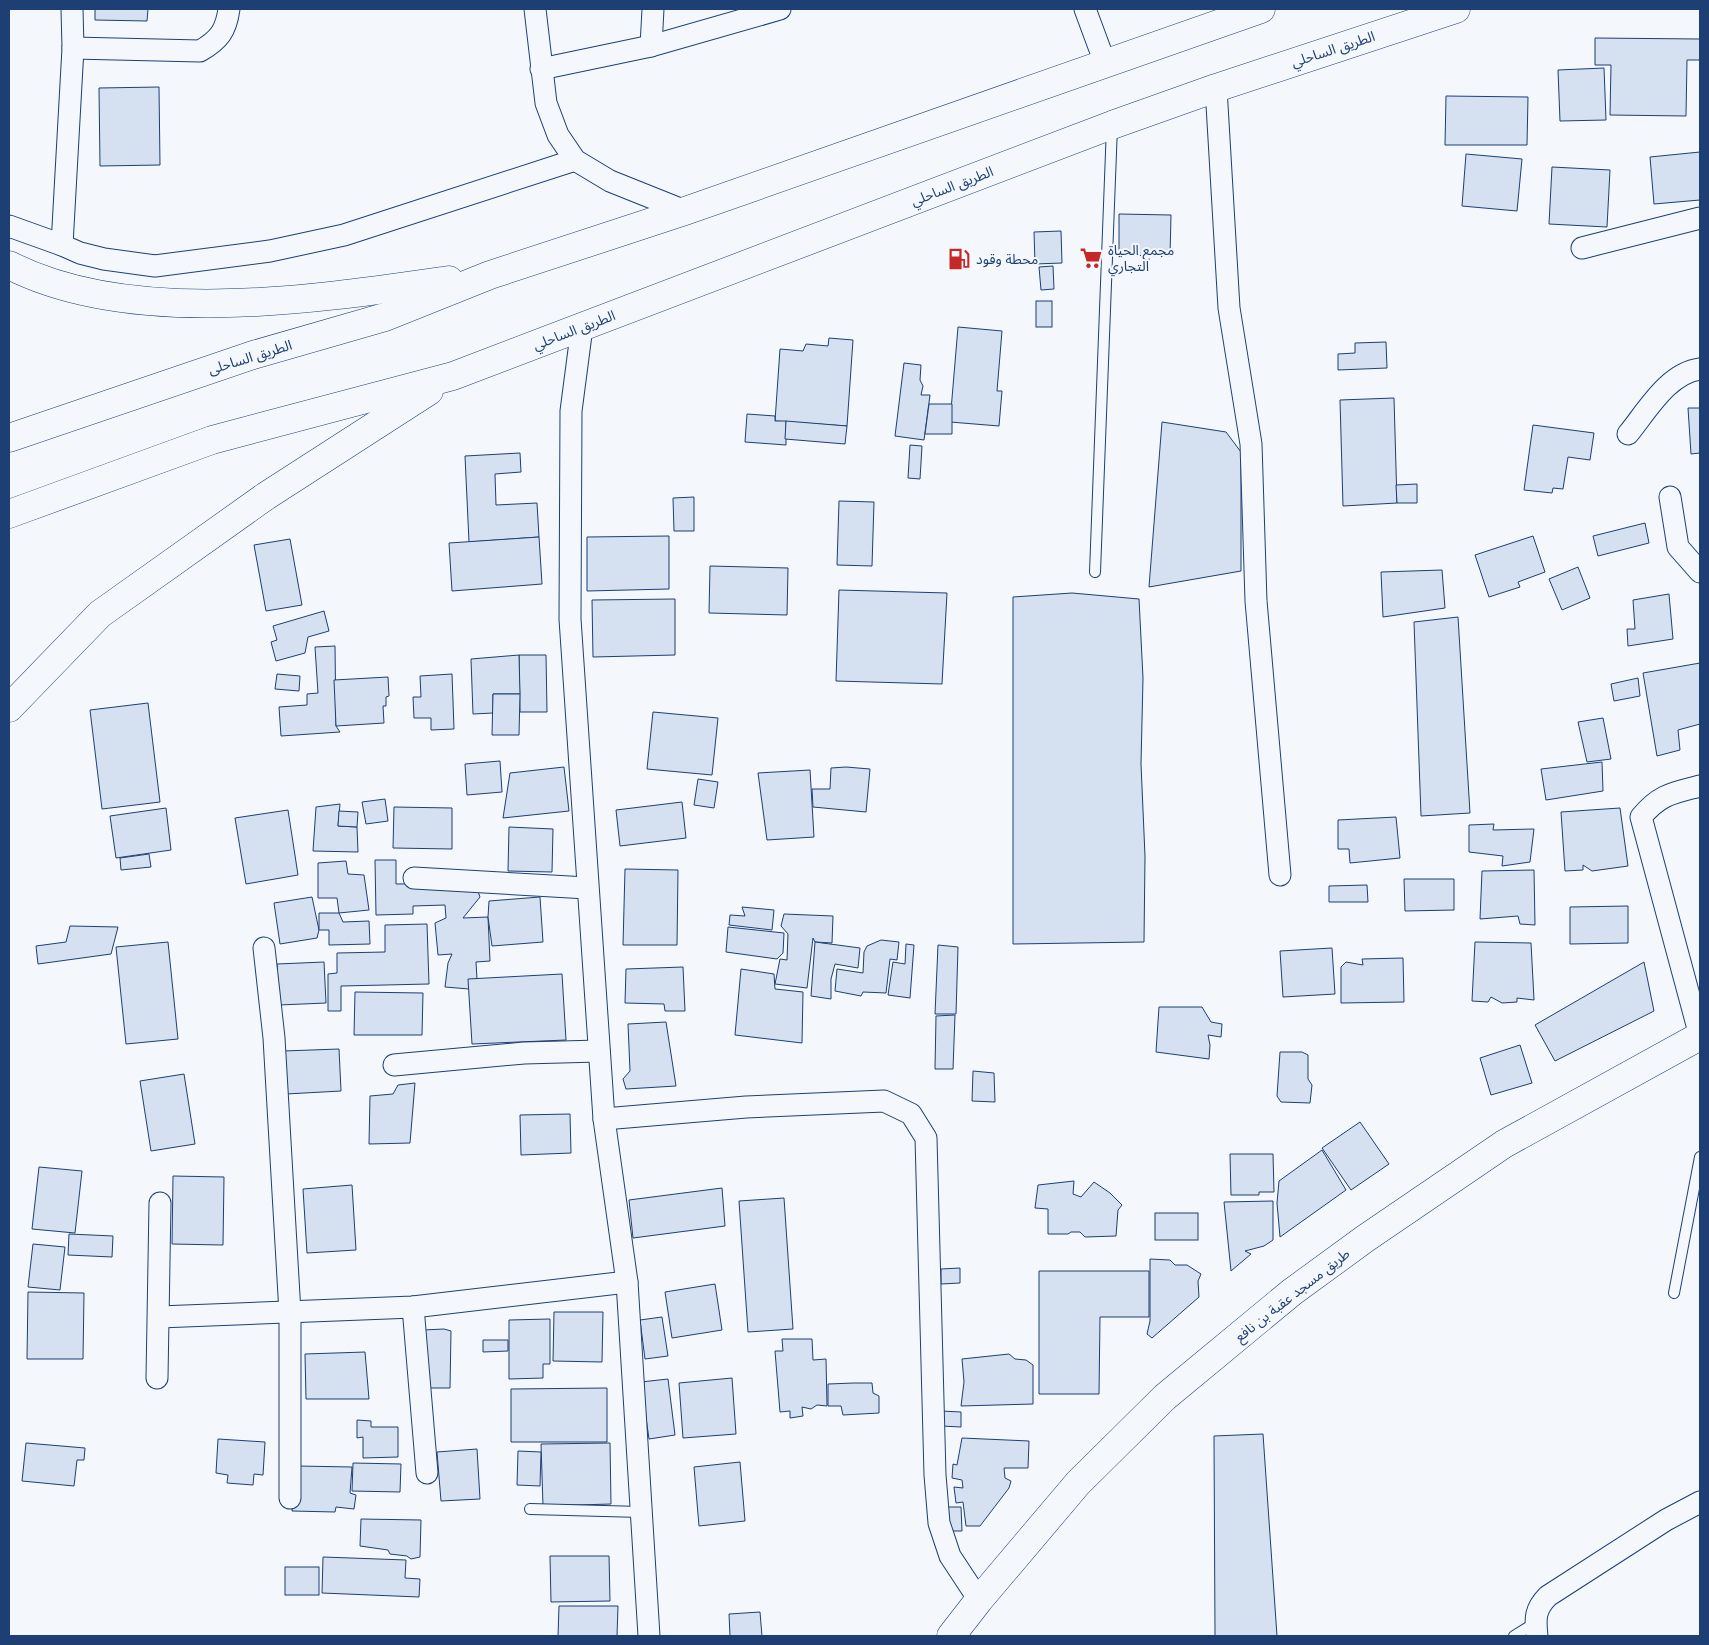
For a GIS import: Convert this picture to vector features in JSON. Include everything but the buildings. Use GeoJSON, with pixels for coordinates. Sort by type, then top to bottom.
{"type":"FeatureCollection","features":[{"type":"Feature","properties":{"kind":"main road"},"geometry":{"type":"LineString","coordinates":[[9,266],[25,274],[73,290],[126,300],[178,302],[253,301],[352,293],[490,275],[685,211],[1261,9]]}},
{"type":"Feature","properties":{"kind":"main road","name":"الطريق الساحلي"},"geometry":{"type":"LineString","coordinates":[[453,376],[1112,125],[1216,88],[1456,9]]}},
{"type":"Feature","properties":{"kind":"main road","name":"الطريق الساحلى"},"geometry":{"type":"LineString","coordinates":[[9,438],[253,355],[385,317],[490,275]]}},
{"type":"Feature","properties":{"kind":"main road"},"geometry":{"type":"LineString","coordinates":[[9,514],[212,440],[453,376]]}},
{"type":"Feature","properties":{"kind":"main road"},"geometry":{"type":"LineString","coordinates":[[9,708],[100,614],[266,496],[453,376]]}},
{"type":"Feature","properties":{"kind":"main road","name":"طريق مسجد عقبة بن نافع"},"geometry":{"type":"LineString","coordinates":[[951,1636],[1078,1483],[1165,1397],[1292,1292],[1366,1238],[1504,1144],[1700,1036]]}},
{"type":"Feature","properties":{"kind":"street"},"geometry":{"type":"LineString","coordinates":[[62,245],[73,48],[72,9]]}},
{"type":"Feature","properties":{"kind":"street"},"geometry":{"type":"LineString","coordinates":[[73,48],[200,50],[217,41],[228,19],[228,9]]}},
{"type":"Feature","properties":{"kind":"street"},"geometry":{"type":"LineString","coordinates":[[535,9],[546,103],[558,135],[575,160],[610,181],[685,211]]}},
{"type":"Feature","properties":{"kind":"street"},"geometry":{"type":"LineString","coordinates":[[651,46],[653,9]]}},
{"type":"Feature","properties":{"kind":"street"},"geometry":{"type":"LineString","coordinates":[[541,69],[651,46],[780,9]]}},
{"type":"Feature","properties":{"kind":"street"},"geometry":{"type":"LineString","coordinates":[[1085,9],[1105,63]]}},
{"type":"Feature","properties":{"kind":"street"},"geometry":{"type":"LineString","coordinates":[[1216,88],[1229,308],[1251,444],[1256,601],[1280,875]]}},
{"type":"Feature","properties":{"kind":"street"},"geometry":{"type":"LineString","coordinates":[[9,226],[80,253],[104,259],[155,266],[270,251],[344,235],[575,160]]}},
{"type":"Feature","properties":{"kind":"street"},"geometry":{"type":"LineString","coordinates":[[1582,248],[1700,218]]}},
{"type":"Feature","properties":{"kind":"street"},"geometry":{"type":"LineString","coordinates":[[582,327],[571,411],[570,619],[604,1119],[627,1282],[649,1636]]}},
{"type":"Feature","properties":{"kind":"street"},"geometry":{"type":"LineString","coordinates":[[1628,434],[1671,382],[1683,373],[1700,369]]}},
{"type":"Feature","properties":{"kind":"street"},"geometry":{"type":"LineString","coordinates":[[1670,497],[1678,547],[1700,572]]}},
{"type":"Feature","properties":{"kind":"street"},"geometry":{"type":"LineString","coordinates":[[1700,786],[1666,794],[1652,804],[1641,817],[1700,1036]]}},
{"type":"Feature","properties":{"kind":"street"},"geometry":{"type":"LineString","coordinates":[[414,878],[587,888]]}},
{"type":"Feature","properties":{"kind":"street"},"geometry":{"type":"LineString","coordinates":[[264,948],[274,1038],[290,1313],[290,1498]]}},
{"type":"Feature","properties":{"kind":"street"},"geometry":{"type":"LineString","coordinates":[[394,1065],[524,1053],[599,1051]]}},
{"type":"Feature","properties":{"kind":"street"},"geometry":{"type":"LineString","coordinates":[[604,1119],[746,1107],[884,1102],[911,1114],[926,1138],[935,1465],[939,1523],[950,1556],[979,1600]]}},
{"type":"Feature","properties":{"kind":"street"},"geometry":{"type":"LineString","coordinates":[[158,1378],[160,1203]]}},
{"type":"Feature","properties":{"kind":"street"},"geometry":{"type":"LineString","coordinates":[[158,1317],[413,1307],[627,1282]]}},
{"type":"Feature","properties":{"kind":"street"},"geometry":{"type":"LineString","coordinates":[[413,1307],[427,1473]]}},
{"type":"Feature","properties":{"kind":"street"},"geometry":{"type":"LineString","coordinates":[[1536,1630],[1538,1606],[1548,1596],[1666,1520],[1700,1502]]}},
{"type":"Feature","properties":{"kind":"lane"},"geometry":{"type":"LineString","coordinates":[[1095,572],[1112,125]]}},
{"type":"Feature","properties":{"kind":"lane"},"geometry":{"type":"LineString","coordinates":[[1674,1293],[1700,1157]]}},
{"type":"Feature","properties":{"kind":"lane"},"geometry":{"type":"LineString","coordinates":[[530,1509],[641,1512]]}},
{"type":"Feature","properties":{"kind":"lane"},"geometry":{"type":"LineString","coordinates":[[1514,1636],[1536,1630]]}},
{"type":"Feature","properties":{"kind":"place","name":"مجمع الحياة التجاري"},"geometry":{"type":"Point","coordinates":[1091,258]}},
{"type":"Feature","properties":{"kind":"place","name":"محطة وقود"},"geometry":{"type":"Point","coordinates":[959,259]}}]}
